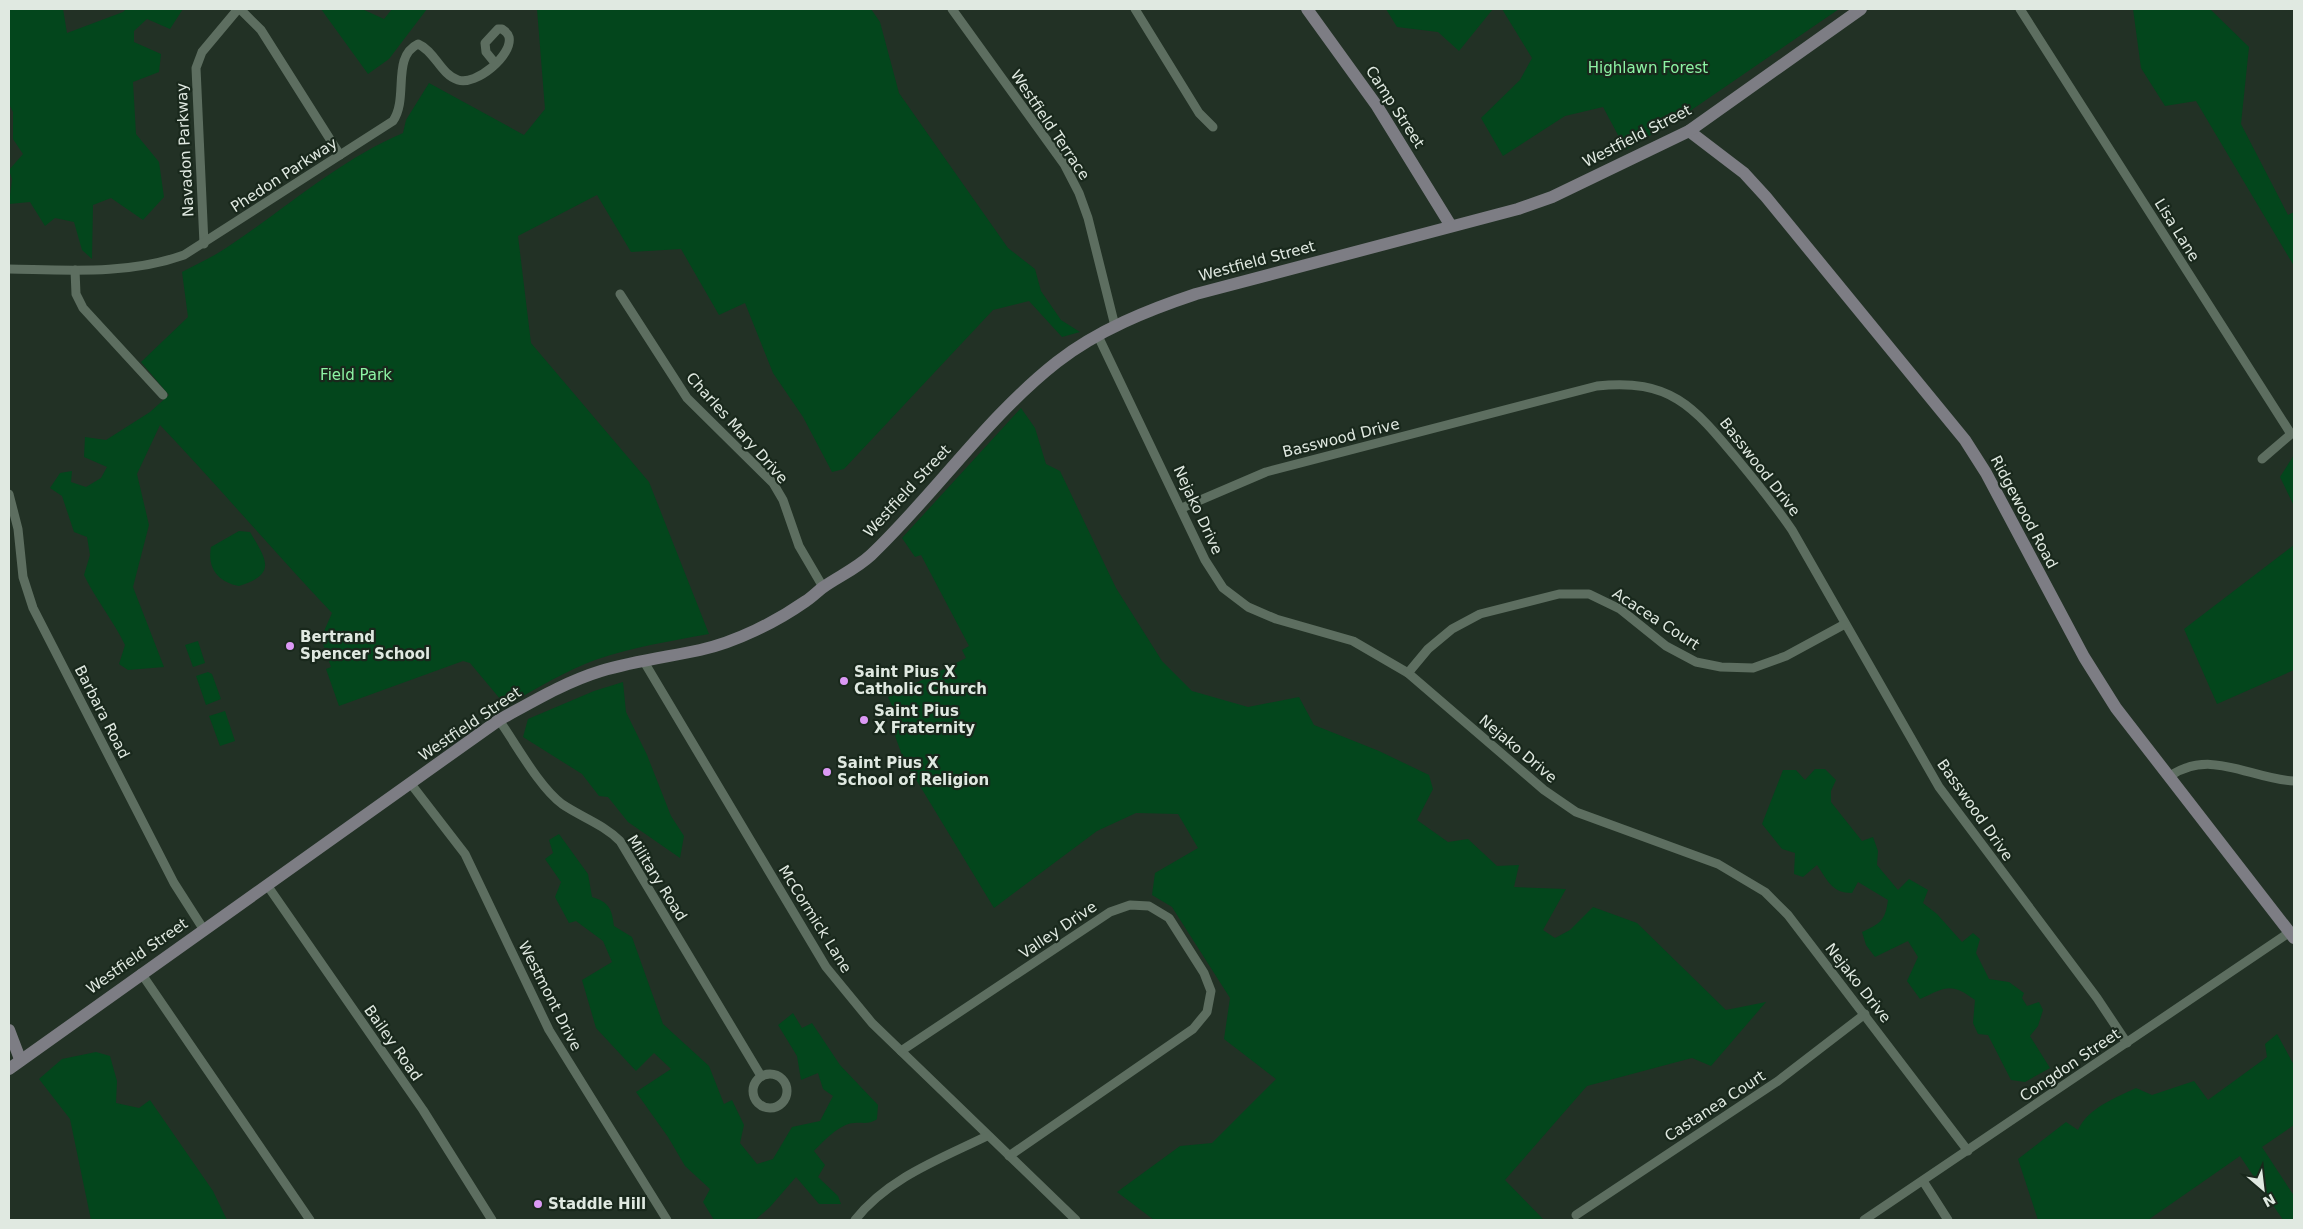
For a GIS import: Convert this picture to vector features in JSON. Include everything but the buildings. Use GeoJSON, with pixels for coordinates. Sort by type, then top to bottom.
{"type":"FeatureCollection","features":[{"type":"Feature","properties":{"kind":"main road","name":"Camp Street"},"geometry":{"type":"LineString","coordinates":[[1307,9],[1376,106],[1451,226]]}},
{"type":"Feature","properties":{"kind":"main road","name":"Westfield Street"},"geometry":{"type":"LineString","coordinates":[[9,1069],[20,1059],[500,720],[550,692],[600,672],[643,660],[716,645],[786,614],[823,588],[846,575],[870,555],[1023,390],[1059,360],[1115,326],[1166,304],[1196,294],[1518,210],[1552,197],[1689,130],[1862,9]]}},
{"type":"Feature","properties":{"kind":"main road","name":"Ridgewood Road"},"geometry":{"type":"LineString","coordinates":[[1689,130],[1744,173],[1766,197],[1965,440],[1986,473],[2084,657],[2116,708],[2292,935]]}},
{"type":"Feature","properties":{"kind":"main road"},"geometry":{"type":"LineString","coordinates":[[9,1030],[20,1059]]}},
{"type":"Feature","properties":{"kind":"street"},"geometry":{"type":"LineString","coordinates":[[239,9],[261,30],[340,155]]}},
{"type":"Feature","properties":{"kind":"street","name":"Navadon Parkway"},"geometry":{"type":"LineString","coordinates":[[204,244],[196,68],[202,52],[239,9]]}},
{"type":"Feature","properties":{"kind":"street","name":"Westfield Terrace"},"geometry":{"type":"LineString","coordinates":[[952,9],[1064,164],[1079,193],[1088,218],[1115,326]]}},
{"type":"Feature","properties":{"kind":"street"},"geometry":{"type":"LineString","coordinates":[[1135,9],[1199,113],[1213,127]]}},
{"type":"Feature","properties":{"kind":"street","name":"Lisa Lane"},"geometry":{"type":"LineString","coordinates":[[2020,9],[2290,434],[2262,459]]}},
{"type":"Feature","properties":{"kind":"street","name":"Phedon Parkway"},"geometry":{"type":"LineString","coordinates":[[9,269],[75,270],[160,264],[184,255],[379,131],[393,120],[399,112],[404,56],[411,47],[418,44],[424,46],[448,74],[458,80],[478,79],[495,64]]}},
{"type":"Feature","properties":{"kind":"street"},"geometry":{"type":"LineString","coordinates":[[75,270],[76,294],[82,308],[163,395]]}},
{"type":"Feature","properties":{"kind":"street","name":"Charles Mary Drive"},"geometry":{"type":"LineString","coordinates":[[620,294],[687,398],[773,483],[783,500],[799,546],[823,588]]}},
{"type":"Feature","properties":{"kind":"street","name":"Nejako Drive"},"geometry":{"type":"LineString","coordinates":[[1098,336],[1182,508],[1205,560],[1224,588],[1248,607],[1276,619],[1353,641],[1408,673],[1544,790],[1576,812],[1718,864],[1765,892],[1788,915],[1968,1151]]}},
{"type":"Feature","properties":{"kind":"street","name":"Basswood Drive"},"geometry":{"type":"LineString","coordinates":[[1182,508],[1266,472],[1597,386],[1624,383],[1654,389],[1684,402],[1705,420],[1774,503],[1792,530],[1939,787],[2091,991],[2127,1043]]}},
{"type":"Feature","properties":{"kind":"street","name":"Barbara Road"},"geometry":{"type":"LineString","coordinates":[[9,494],[18,529],[23,577],[33,608],[174,883],[204,930]]}},
{"type":"Feature","properties":{"kind":"street","name":"Acacea Court"},"geometry":{"type":"LineString","coordinates":[[1408,673],[1428,648],[1452,629],[1480,614],[1559,594],[1589,594],[1620,608],[1666,646],[1696,662],[1721,667],[1753,668],[1786,656],[1845,624]]}},
{"type":"Feature","properties":{"kind":"street","name":"McCormick Lane"},"geometry":{"type":"LineString","coordinates":[[643,660],[826,967],[872,1023],[1076,1220]]}},
{"type":"Feature","properties":{"kind":"street","name":"Military Road"},"geometry":{"type":"LineString","coordinates":[[500,720],[555,798],[603,827],[620,841],[761,1076]]}},
{"type":"Feature","properties":{"kind":"street"},"geometry":{"type":"LineString","coordinates":[[2170,776],[2189,766],[2215,764],[2282,780],[2294,781]]}},
{"type":"Feature","properties":{"kind":"street","name":"Westmont Drive"},"geometry":{"type":"LineString","coordinates":[[411,784],[465,854],[549,1030],[667,1220]]}},
{"type":"Feature","properties":{"kind":"street","name":"Bailey Road"},"geometry":{"type":"LineString","coordinates":[[267,884],[423,1110],[492,1220]]}},
{"type":"Feature","properties":{"kind":"street","name":"Valley Drive"},"geometry":{"type":"LineString","coordinates":[[901,1051],[1110,912],[1130,905],[1149,906],[1169,918],[1204,973],[1211,991],[1207,1012],[1193,1029],[1009,1156]]}},
{"type":"Feature","properties":{"kind":"street","name":"Congdon Street"},"geometry":{"type":"LineString","coordinates":[[1864,1220],[2127,1043],[2292,935]]}},
{"type":"Feature","properties":{"kind":"street"},"geometry":{"type":"LineString","coordinates":[[141,973],[310,1220]]}},
{"type":"Feature","properties":{"kind":"street","name":"Castanea Court"},"geometry":{"type":"LineString","coordinates":[[1576,1215],[1778,1081],[1865,1014]]}},
{"type":"Feature","properties":{"kind":"street"},"geometry":{"type":"LineString","coordinates":[[855,1220],[869,1202],[891,1184],[987,1136]]}},
{"type":"Feature","properties":{"kind":"street"},"geometry":{"type":"LineString","coordinates":[[1923,1182],[1948,1220]]}},
{"type":"Feature","properties":{"kind":"green space"},"geometry":{"type":"Polygon","coordinates":[[[9,9],[63,9],[67,33],[123,12],[126,9],[183,9],[170,29],[147,19],[134,31],[134,42],[161,54],[159,72],[133,82],[136,134],[159,162],[164,197],[143,220],[111,198],[93,205],[92,259],[82,250],[74,222],[55,218],[45,226],[30,202],[9,204],[12,179],[9,170],[23,154],[13,139],[13,112],[9,104],[9,9]]]}},
{"type":"Feature","properties":{"kind":"green space"},"geometry":{"type":"Polygon","coordinates":[[[321,9],[362,9],[384,19],[392,9],[427,9],[389,59],[368,74],[321,9]]]}},
{"type":"Feature","properties":{"kind":"green space","name":"Field Park"},"geometry":{"type":"Polygon","coordinates":[[[537,9],[871,9],[880,22],[899,93],[1008,248],[1035,269],[1041,291],[1061,320],[1080,332],[1062,337],[1029,301],[993,310],[844,469],[832,472],[803,417],[773,373],[745,303],[719,315],[681,249],[631,252],[597,195],[518,236],[531,343],[649,482],[709,634],[609,655],[561,675],[506,706],[470,663],[463,661],[339,706],[326,669],[331,667],[321,638],[332,613],[160,425],[137,474],[149,525],[133,587],[164,667],[128,670],[119,664],[125,645],[84,575],[90,555],[87,537],[74,532],[62,496],[50,488],[60,473],[72,471],[71,482],[86,487],[101,478],[107,467],[84,457],[85,437],[106,440],[150,412],[169,395],[141,362],[188,317],[182,272],[226,248],[356,157],[403,133],[406,120],[429,83],[524,135],[545,109],[537,9]]]}},
{"type":"Feature","properties":{"kind":"green space"},"geometry":{"type":"Polygon","coordinates":[[[1386,9],[1493,9],[1459,51],[1438,32],[1397,27],[1386,9]]]}},
{"type":"Feature","properties":{"kind":"green space","name":"Highlawn Forest"},"geometry":{"type":"Polygon","coordinates":[[[1502,9],[1839,9],[1687,113],[1626,150],[1603,107],[1565,116],[1503,156],[1481,118],[1520,80],[1532,58],[1502,9]]]}},
{"type":"Feature","properties":{"kind":"green space"},"geometry":{"type":"Polygon","coordinates":[[[2133,9],[2210,9],[2249,47],[2241,124],[2288,215],[2294,212],[2294,266],[2196,101],[2165,106],[2141,68],[2133,9]]]}},
{"type":"Feature","properties":{"kind":"green space"},"geometry":{"type":"Polygon","coordinates":[[[1021,408],[1035,428],[1046,464],[1060,471],[1116,588],[1162,661],[1192,691],[1248,707],[1299,697],[1314,725],[1379,751],[1429,775],[1433,789],[1417,820],[1448,842],[1468,839],[1497,866],[1519,865],[1514,887],[1566,889],[1543,930],[1555,938],[1570,930],[1593,907],[1637,923],[1726,1010],[1766,1002],[1711,1066],[1692,1058],[1587,1086],[1505,1180],[1544,1220],[1154,1220],[1117,1192],[1180,1146],[1212,1143],[1276,1079],[1224,1039],[1230,998],[1172,907],[1152,895],[1155,873],[1198,848],[1178,814],[1136,813],[1097,831],[994,908],[903,758],[890,722],[898,719],[888,697],[966,658],[962,650],[969,646],[921,555],[915,557],[902,538],[1021,408]]]}},
{"type":"Feature","properties":{"kind":"green space"},"geometry":{"type":"Polygon","coordinates":[[[2294,455],[2294,506],[2280,477],[2294,455]]]}},
{"type":"Feature","properties":{"kind":"green space"},"geometry":{"type":"Polygon","coordinates":[[[239,531],[250,532],[261,550],[265,565],[264,571],[259,576],[239,586],[225,581],[216,573],[210,555],[211,547],[239,531]]]}},
{"type":"Feature","properties":{"kind":"green space"},"geometry":{"type":"Polygon","coordinates":[[[2294,545],[2294,670],[2217,704],[2184,629],[2294,545]]]}},
{"type":"Feature","properties":{"kind":"green space"},"geometry":{"type":"Polygon","coordinates":[[[198,641],[205,663],[193,667],[185,645],[198,641]]]}},
{"type":"Feature","properties":{"kind":"green space"},"geometry":{"type":"Polygon","coordinates":[[[208,672],[212,674],[221,699],[206,705],[196,676],[208,672]]]}},
{"type":"Feature","properties":{"kind":"green space"},"geometry":{"type":"Polygon","coordinates":[[[623,682],[626,712],[647,755],[671,816],[684,836],[680,858],[628,822],[608,797],[599,796],[582,774],[523,737],[528,719],[594,691],[623,682]]]}},
{"type":"Feature","properties":{"kind":"green space"},"geometry":{"type":"Polygon","coordinates":[[[225,711],[235,741],[220,746],[209,716],[225,711]]]}},
{"type":"Feature","properties":{"kind":"green space"},"geometry":{"type":"Polygon","coordinates":[[[1815,769],[1825,769],[1836,780],[1831,791],[1831,802],[1862,841],[1873,837],[1878,851],[1877,865],[1898,890],[1909,879],[1928,890],[1923,903],[1937,914],[1962,942],[1973,933],[1980,939],[1976,953],[1989,979],[2009,982],[2024,993],[2022,998],[2027,1006],[2039,1002],[2043,1010],[2038,1026],[2030,1036],[2050,1068],[2025,1082],[2011,1080],[1988,1035],[1978,1034],[1973,1023],[1975,1000],[1967,994],[1948,988],[1920,999],[1907,981],[1918,957],[1908,941],[1875,957],[1866,945],[1862,932],[1881,920],[1888,900],[1858,882],[1852,893],[1840,891],[1831,885],[1817,865],[1803,877],[1794,874],[1795,853],[1782,849],[1762,824],[1783,770],[1796,770],[1805,780],[1815,769]]]}},
{"type":"Feature","properties":{"kind":"green space"},"geometry":{"type":"Polygon","coordinates":[[[559,834],[588,874],[592,897],[602,901],[609,907],[614,926],[632,937],[663,1024],[709,1066],[724,1104],[732,1100],[744,1125],[740,1143],[757,1164],[773,1159],[792,1127],[820,1121],[833,1096],[823,1089],[818,1073],[801,1080],[797,1056],[778,1025],[793,1013],[802,1028],[812,1023],[840,1065],[878,1105],[877,1119],[868,1123],[854,1123],[843,1126],[814,1151],[825,1165],[818,1177],[838,1196],[841,1204],[819,1204],[796,1177],[770,1207],[755,1220],[714,1220],[703,1202],[710,1189],[685,1166],[668,1137],[636,1092],[671,1069],[654,1053],[636,1071],[596,1028],[582,980],[612,962],[603,941],[576,921],[569,923],[555,897],[561,882],[545,859],[553,853],[549,840],[559,834]]]}},
{"type":"Feature","properties":{"kind":"green space"},"geometry":{"type":"Polygon","coordinates":[[[2277,1034],[2294,1065],[2294,1125],[2262,1147],[2294,1196],[2294,1220],[2283,1220],[2240,1156],[2148,1220],[2038,1220],[2018,1159],[2066,1122],[2078,1130],[2095,1110],[2136,1088],[2152,1095],[2194,1081],[2208,1100],[2267,1057],[2265,1044],[2277,1034]]]}},
{"type":"Feature","properties":{"kind":"green space"},"geometry":{"type":"Polygon","coordinates":[[[96,1052],[110,1056],[117,1081],[116,1103],[139,1108],[150,1100],[213,1191],[227,1220],[91,1220],[70,1119],[39,1079],[62,1059],[96,1052]]]}},
{"type":"Feature","properties":{"kind":"place","name":"Bertrand Spencer School"},"geometry":{"type":"Point","coordinates":[290,646]}},
{"type":"Feature","properties":{"kind":"place","name":"Saint Pius X Catholic Church"},"geometry":{"type":"Point","coordinates":[844,681]}},
{"type":"Feature","properties":{"kind":"place","name":"Saint Pius X Fraternity"},"geometry":{"type":"Point","coordinates":[864,720]}},
{"type":"Feature","properties":{"kind":"place","name":"Saint Pius X School of Religion"},"geometry":{"type":"Point","coordinates":[827,772]}},
{"type":"Feature","properties":{"kind":"place","name":"Staddle Hill"},"geometry":{"type":"Point","coordinates":[538,1204]}}]}
